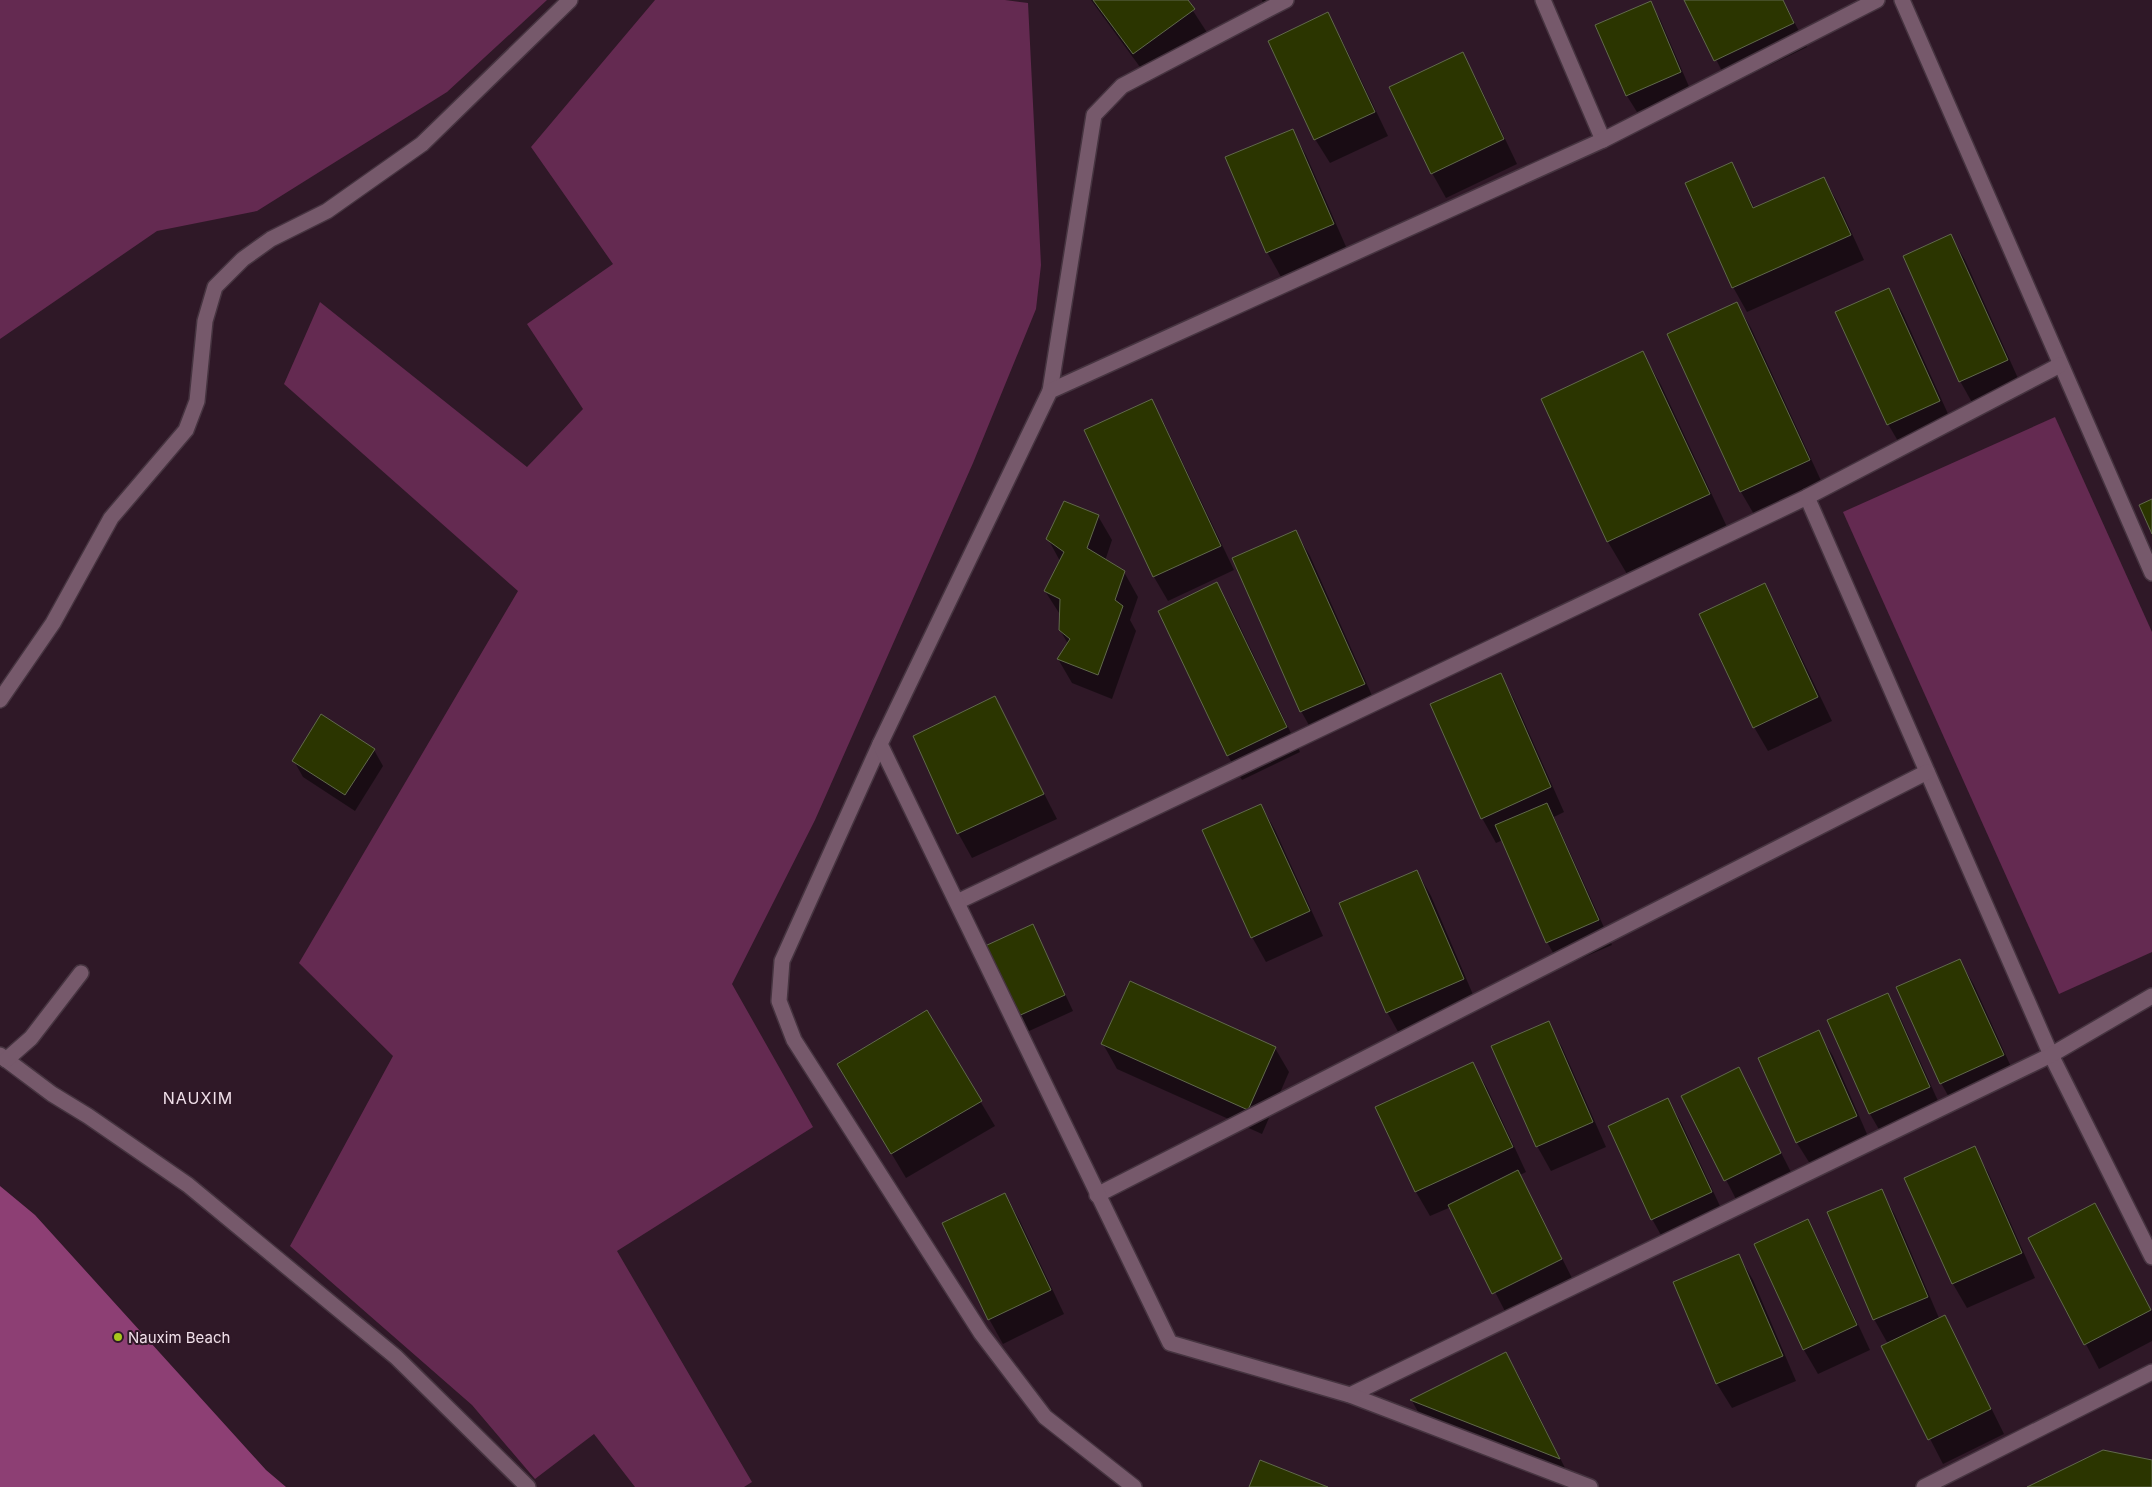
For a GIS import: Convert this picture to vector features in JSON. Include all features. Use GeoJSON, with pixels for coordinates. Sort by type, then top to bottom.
{"type":"FeatureCollection","features":[{"type":"Feature","properties":{"kind":"street"},"geometry":{"type":"LineString","coordinates":[[0,700],[53,623],[111,518],[186,430],[197,401],[204,321],[215,287],[243,259],[270,239],[327,211],[422,144],[570,0]]}},
{"type":"Feature","properties":{"kind":"street"},"geometry":{"type":"LineString","coordinates":[[1134,1487],[1045,1416],[981,1333],[794,1040],[779,1001],[782,961],[880,744],[1050,390],[1094,115],[1122,86],[1286,0]]}},
{"type":"Feature","properties":{"kind":"street"},"geometry":{"type":"LineString","coordinates":[[1543,0],[1602,140]]}},
{"type":"Feature","properties":{"kind":"street"},"geometry":{"type":"LineString","coordinates":[[1050,390],[1602,140],[1877,0]]}},
{"type":"Feature","properties":{"kind":"street"},"geometry":{"type":"LineString","coordinates":[[1902,0],[2152,573]]}},
{"type":"Feature","properties":{"kind":"street"},"geometry":{"type":"LineString","coordinates":[[957,902],[1807,497],[2060,365]]}},
{"type":"Feature","properties":{"kind":"street"},"geometry":{"type":"LineString","coordinates":[[1807,497],[2051,1055],[2152,1257]]}},
{"type":"Feature","properties":{"kind":"street"},"geometry":{"type":"LineString","coordinates":[[880,744],[1170,1343],[1350,1395],[1590,1487]]}},
{"type":"Feature","properties":{"kind":"street"},"geometry":{"type":"LineString","coordinates":[[1097,1195],[1927,772]]}},
{"type":"Feature","properties":{"kind":"street"},"geometry":{"type":"LineString","coordinates":[[80,973],[31,1038],[3,1058],[195,1191],[396,1357],[528,1487]]}},
{"type":"Feature","properties":{"kind":"street"},"geometry":{"type":"LineString","coordinates":[[1350,1395],[2051,1055],[2152,996]]}},
{"type":"Feature","properties":{"kind":"street"},"geometry":{"type":"LineString","coordinates":[[1924,1487],[2152,1372]]}},
{"type":"Feature","properties":{"kind":"shaded area"},"geometry":{"type":"Polygon","coordinates":[[[0,0],[547,0],[447,92],[257,211],[157,231],[0,339],[0,0]]]}},
{"type":"Feature","properties":{"kind":"shaded area"},"geometry":{"type":"Polygon","coordinates":[[[655,0],[1005,0],[1028,3],[1041,265],[1036,309],[973,463],[815,820],[732,984],[813,1127],[617,1251],[752,1482],[744,1487],[635,1487],[594,1434],[535,1479],[472,1405],[290,1246],[393,1056],[299,963],[518,591],[284,384],[320,302],[527,467],[583,409],[527,324],[613,264],[531,147],[655,0]]]}},
{"type":"Feature","properties":{"kind":"shaded area"},"geometry":{"type":"Polygon","coordinates":[[[2055,417],[2152,632],[2152,952],[2059,994],[1843,512],[2055,417]]]}},
{"type":"Feature","properties":{"kind":"shaded area"},"geometry":{"type":"Polygon","coordinates":[[[0,1186],[35,1215],[266,1470],[286,1487],[0,1487],[0,1186]]]}},
{"type":"Feature","properties":{"kind":"building"},"geometry":{"type":"Polygon","coordinates":[[[1093,0],[1188,0],[1195,9],[1133,54],[1093,0]]]}},
{"type":"Feature","properties":{"kind":"building"},"geometry":{"type":"Polygon","coordinates":[[[1684,0],[1783,0],[1794,23],[1714,61],[1684,0]]]}},
{"type":"Feature","properties":{"kind":"building"},"geometry":{"type":"Polygon","coordinates":[[[1651,1],[1681,72],[1626,96],[1595,25],[1651,1]]]}},
{"type":"Feature","properties":{"kind":"building"},"geometry":{"type":"Polygon","coordinates":[[[1328,12],[1375,112],[1314,140],[1268,41],[1328,12]]]}},
{"type":"Feature","properties":{"kind":"building"},"geometry":{"type":"Polygon","coordinates":[[[1463,52],[1504,139],[1431,174],[1389,87],[1463,52]]]}},
{"type":"Feature","properties":{"kind":"building"},"geometry":{"type":"Polygon","coordinates":[[[1293,129],[1334,224],[1266,253],[1225,157],[1293,129]]]}},
{"type":"Feature","properties":{"kind":"building"},"geometry":{"type":"Polygon","coordinates":[[[1732,162],[1753,208],[1824,177],[1851,235],[1732,288],[1685,183],[1732,162]]]}},
{"type":"Feature","properties":{"kind":"building"},"geometry":{"type":"Polygon","coordinates":[[[1951,234],[2008,360],[1959,382],[1903,256],[1951,234]]]}},
{"type":"Feature","properties":{"kind":"building"},"geometry":{"type":"Polygon","coordinates":[[[1889,288],[1940,401],[1887,425],[1835,312],[1889,288]]]}},
{"type":"Feature","properties":{"kind":"building"},"geometry":{"type":"Polygon","coordinates":[[[1737,302],[1810,460],[1740,492],[1667,334],[1737,302]]]}},
{"type":"Feature","properties":{"kind":"building"},"geometry":{"type":"Polygon","coordinates":[[[1643,351],[1710,494],[1607,542],[1541,399],[1643,351]]]}},
{"type":"Feature","properties":{"kind":"building"},"geometry":{"type":"Polygon","coordinates":[[[1152,399],[1221,546],[1153,577],[1084,430],[1152,399]]]}},
{"type":"Feature","properties":{"kind":"building"},"geometry":{"type":"Polygon","coordinates":[[[2152,499],[2152,534],[2139,505],[2152,499]]]}},
{"type":"Feature","properties":{"kind":"building"},"geometry":{"type":"Polygon","coordinates":[[[1064,501],[1099,515],[1087,548],[1125,571],[1115,600],[1123,606],[1098,675],[1057,659],[1070,639],[1059,630],[1060,599],[1044,591],[1064,552],[1046,539],[1064,501]]]}},
{"type":"Feature","properties":{"kind":"building"},"geometry":{"type":"Polygon","coordinates":[[[1296,530],[1365,684],[1300,712],[1232,558],[1296,530]]]}},
{"type":"Feature","properties":{"kind":"building"},"geometry":{"type":"Polygon","coordinates":[[[1217,582],[1287,727],[1227,756],[1158,611],[1217,582]]]}},
{"type":"Feature","properties":{"kind":"building"},"geometry":{"type":"Polygon","coordinates":[[[1765,583],[1818,697],[1753,728],[1699,614],[1765,583]]]}},
{"type":"Feature","properties":{"kind":"building"},"geometry":{"type":"Polygon","coordinates":[[[1501,673],[1551,787],[1481,819],[1430,704],[1501,673]]]}},
{"type":"Feature","properties":{"kind":"building"},"geometry":{"type":"Polygon","coordinates":[[[995,696],[1044,794],[957,834],[913,736],[995,696]]]}},
{"type":"Feature","properties":{"kind":"building"},"geometry":{"type":"Polygon","coordinates":[[[321,714],[375,749],[345,795],[292,761],[321,714]]]}},
{"type":"Feature","properties":{"kind":"building"},"geometry":{"type":"Polygon","coordinates":[[[1547,803],[1599,920],[1546,943],[1495,825],[1547,803]]]}},
{"type":"Feature","properties":{"kind":"building"},"geometry":{"type":"Polygon","coordinates":[[[1261,804],[1310,911],[1251,938],[1202,830],[1261,804]]]}},
{"type":"Feature","properties":{"kind":"building"},"geometry":{"type":"Polygon","coordinates":[[[1417,870],[1464,979],[1386,1013],[1339,903],[1417,870]]]}},
{"type":"Feature","properties":{"kind":"building"},"geometry":{"type":"Polygon","coordinates":[[[1033,924],[1065,995],[1016,1017],[985,946],[1033,924]]]}},
{"type":"Feature","properties":{"kind":"building"},"geometry":{"type":"Polygon","coordinates":[[[1960,959],[2004,1055],[1940,1084],[1896,987],[1960,959]]]}},
{"type":"Feature","properties":{"kind":"building"},"geometry":{"type":"Polygon","coordinates":[[[1130,981],[1276,1047],[1248,1110],[1101,1044],[1130,981]]]}},
{"type":"Feature","properties":{"kind":"building"},"geometry":{"type":"Polygon","coordinates":[[[1888,993],[1930,1087],[1869,1114],[1827,1020],[1888,993]]]}},
{"type":"Feature","properties":{"kind":"building"},"geometry":{"type":"Polygon","coordinates":[[[927,1010],[982,1101],[891,1154],[837,1064],[927,1010]]]}},
{"type":"Feature","properties":{"kind":"building"},"geometry":{"type":"Polygon","coordinates":[[[1549,1021],[1593,1122],[1536,1147],[1491,1046],[1549,1021]]]}},
{"type":"Feature","properties":{"kind":"building"},"geometry":{"type":"Polygon","coordinates":[[[1819,1030],[1857,1116],[1796,1143],[1758,1058],[1819,1030]]]}},
{"type":"Feature","properties":{"kind":"building"},"geometry":{"type":"Polygon","coordinates":[[[1473,1062],[1513,1147],[1415,1192],[1375,1107],[1473,1062]]]}},
{"type":"Feature","properties":{"kind":"building"},"geometry":{"type":"Polygon","coordinates":[[[1739,1067],[1781,1153],[1724,1181],[1681,1096],[1739,1067]]]}},
{"type":"Feature","properties":{"kind":"building"},"geometry":{"type":"Polygon","coordinates":[[[1668,1098],[1712,1192],[1651,1220],[1608,1126],[1668,1098]]]}},
{"type":"Feature","properties":{"kind":"building"},"geometry":{"type":"Polygon","coordinates":[[[1975,1146],[2022,1253],[1952,1284],[1904,1178],[1975,1146]]]}},
{"type":"Feature","properties":{"kind":"building"},"geometry":{"type":"Polygon","coordinates":[[[1518,1170],[1562,1259],[1492,1294],[1448,1205],[1518,1170]]]}},
{"type":"Feature","properties":{"kind":"building"},"geometry":{"type":"Polygon","coordinates":[[[1882,1189],[1928,1297],[1873,1320],[1827,1212],[1882,1189]]]}},
{"type":"Feature","properties":{"kind":"building"},"geometry":{"type":"Polygon","coordinates":[[[1005,1193],[1051,1290],[988,1320],[942,1223],[1005,1193]]]}},
{"type":"Feature","properties":{"kind":"building"},"geometry":{"type":"Polygon","coordinates":[[[2095,1203],[2151,1310],[2084,1345],[2028,1238],[2095,1203]]]}},
{"type":"Feature","properties":{"kind":"building"},"geometry":{"type":"Polygon","coordinates":[[[1808,1219],[1857,1325],[1803,1350],[1754,1244],[1808,1219]]]}},
{"type":"Feature","properties":{"kind":"building"},"geometry":{"type":"Polygon","coordinates":[[[1739,1254],[1783,1356],[1716,1384],[1673,1282],[1739,1254]]]}},
{"type":"Feature","properties":{"kind":"building"},"geometry":{"type":"Polygon","coordinates":[[[1945,1315],[1991,1409],[1928,1440],[1881,1346],[1945,1315]]]}},
{"type":"Feature","properties":{"kind":"building"},"geometry":{"type":"Polygon","coordinates":[[[1506,1352],[1560,1459],[1410,1400],[1506,1352]]]}},
{"type":"Feature","properties":{"kind":"building"},"geometry":{"type":"Polygon","coordinates":[[[2103,1450],[2152,1460],[2152,1487],[2027,1487],[2103,1450]]]}},
{"type":"Feature","properties":{"kind":"building"},"geometry":{"type":"Polygon","coordinates":[[[1260,1460],[1328,1487],[1249,1487],[1260,1460]]]}},
{"type":"Feature","properties":{"kind":"place","name":"Nauxim Beach"},"geometry":{"type":"Point","coordinates":[118,1337]}},
{"type":"Feature","properties":{"kind":"district","name":"NAUXIM"},"geometry":{"type":"Point","coordinates":[198,1098]}}]}
